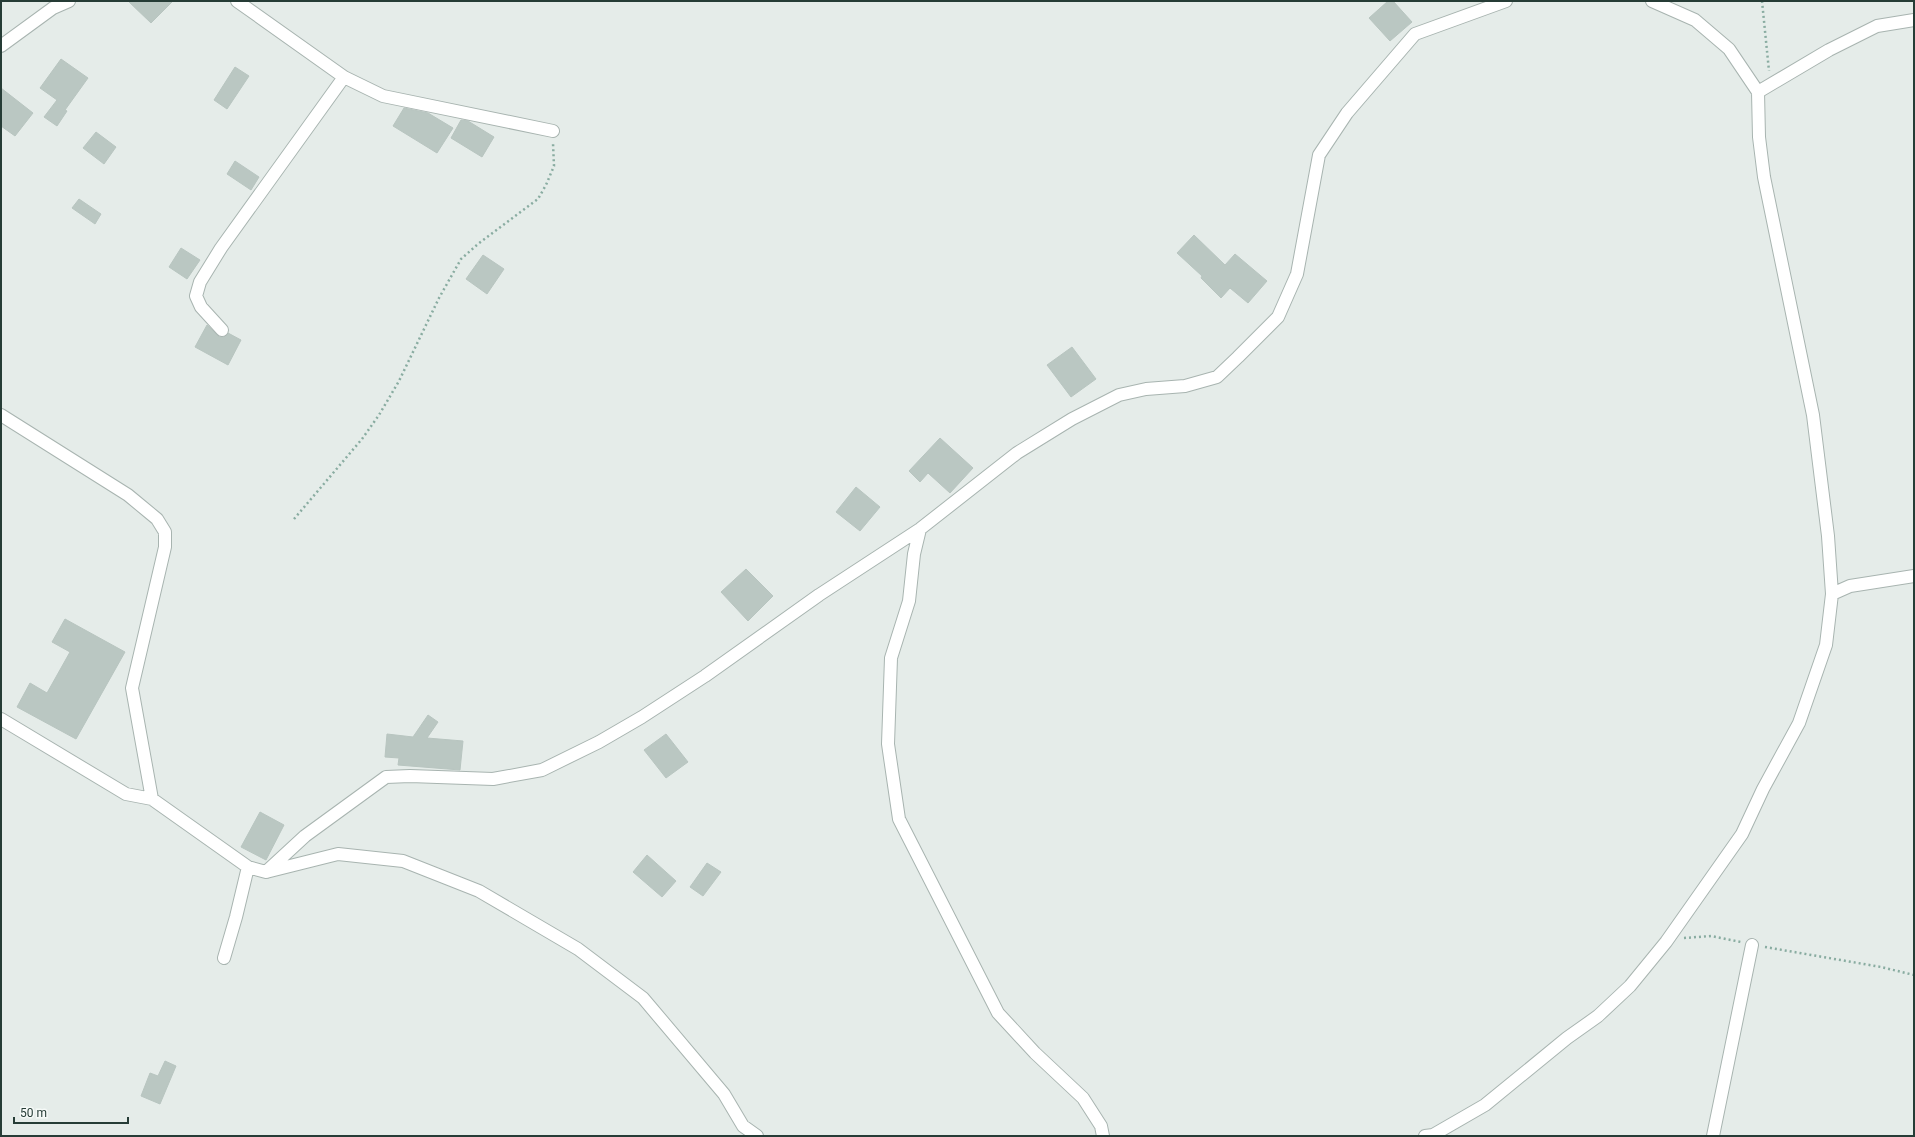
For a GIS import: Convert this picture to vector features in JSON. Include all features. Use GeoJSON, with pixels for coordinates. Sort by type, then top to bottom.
{"type":"FeatureCollection","features":[{"type":"Feature","properties":{"kind":"street"},"geometry":{"type":"LineString","coordinates":[[1,46],[53,8],[69,1]]}},
{"type":"Feature","properties":{"kind":"street"},"geometry":{"type":"LineString","coordinates":[[237,1],[344,77],[383,96],[553,131]]}},
{"type":"Feature","properties":{"kind":"street"},"geometry":{"type":"LineString","coordinates":[[266,872],[305,836],[386,777],[410,776],[493,779],[542,770],[599,742],[654,709],[819,594],[920,529],[1016,453],[1072,419],[1118,395],[1146,389],[1185,386],[1216,377],[1278,317],[1297,274],[1320,155],[1347,113],[1415,34],[1506,1]]}},
{"type":"Feature","properties":{"kind":"street"},"geometry":{"type":"LineString","coordinates":[[1425,1136],[1433,1135],[1485,1105],[1567,1038],[1598,1016],[1630,986],[1666,942],[1742,834],[1763,789],[1799,723],[1826,645],[1832,594],[1828,536],[1813,414],[1764,177],[1759,137],[1758,92],[1729,49],[1695,20],[1652,1]]}},
{"type":"Feature","properties":{"kind":"street"},"geometry":{"type":"LineString","coordinates":[[1758,92],[1829,50],[1877,26],[1914,20]]}},
{"type":"Feature","properties":{"kind":"street"},"geometry":{"type":"LineString","coordinates":[[222,330],[201,307],[196,296],[200,282],[221,248],[344,77]]}},
{"type":"Feature","properties":{"kind":"street"},"geometry":{"type":"LineString","coordinates":[[1,415],[128,495],[157,519],[165,532],[164,547],[132,688],[152,799]]}},
{"type":"Feature","properties":{"kind":"street"},"geometry":{"type":"LineString","coordinates":[[920,529],[914,554],[909,601],[891,658],[888,744],[899,819],[998,1013],[1035,1053],[1083,1098],[1101,1126],[1103,1136]]}},
{"type":"Feature","properties":{"kind":"street"},"geometry":{"type":"LineString","coordinates":[[1832,594],[1850,586],[1914,576]]}},
{"type":"Feature","properties":{"kind":"street"},"geometry":{"type":"LineString","coordinates":[[1,718],[126,794],[152,799],[248,867],[266,872],[338,854],[403,861],[479,890],[578,949],[643,998],[724,1094],[741,1131],[757,1136]]}},
{"type":"Feature","properties":{"kind":"street"},"geometry":{"type":"LineString","coordinates":[[224,958],[248,867]]}},
{"type":"Feature","properties":{"kind":"street"},"geometry":{"type":"LineString","coordinates":[[1713,1136],[1752,945]]}},
{"type":"Feature","properties":{"kind":"path"},"geometry":{"type":"LineString","coordinates":[[1762,1],[1771,85]]}},
{"type":"Feature","properties":{"kind":"path"},"geometry":{"type":"LineString","coordinates":[[294,519],[362,439],[379,415],[399,381],[439,298],[461,259],[478,244],[538,199],[554,166],[553,131]]}},
{"type":"Feature","properties":{"kind":"path"},"geometry":{"type":"LineString","coordinates":[[1666,942],[1711,936],[1752,945],[1881,967],[1914,975]]}},
{"type":"Feature","properties":{"kind":"building"},"geometry":{"type":"Polygon","coordinates":[[[128,1],[173,1],[151,23],[128,1]]]}},
{"type":"Feature","properties":{"kind":"building"},"geometry":{"type":"Polygon","coordinates":[[[1388,1],[1393,1],[1412,22],[1390,41],[1369,18],[1388,1]]]}},
{"type":"Feature","properties":{"kind":"building"},"geometry":{"type":"Polygon","coordinates":[[[61,59],[88,78],[65,110],[67,111],[57,126],[44,117],[57,100],[40,88],[61,59]]]}},
{"type":"Feature","properties":{"kind":"building"},"geometry":{"type":"Polygon","coordinates":[[[235,67],[249,76],[227,109],[214,100],[235,67]]]}},
{"type":"Feature","properties":{"kind":"building"},"geometry":{"type":"Polygon","coordinates":[[[1,88],[33,113],[15,136],[1,126],[1,88]]]}},
{"type":"Feature","properties":{"kind":"building"},"geometry":{"type":"Polygon","coordinates":[[[404,108],[428,113],[453,128],[437,153],[393,126],[404,108]]]}},
{"type":"Feature","properties":{"kind":"building"},"geometry":{"type":"Polygon","coordinates":[[[461,120],[468,121],[494,137],[482,157],[451,138],[461,120]]]}},
{"type":"Feature","properties":{"kind":"building"},"geometry":{"type":"Polygon","coordinates":[[[96,132],[116,147],[104,164],[83,148],[96,132]]]}},
{"type":"Feature","properties":{"kind":"building"},"geometry":{"type":"Polygon","coordinates":[[[235,161],[259,177],[251,190],[227,174],[235,161]]]}},
{"type":"Feature","properties":{"kind":"building"},"geometry":{"type":"Polygon","coordinates":[[[79,199],[101,214],[95,224],[72,208],[79,199]]]}},
{"type":"Feature","properties":{"kind":"building"},"geometry":{"type":"Polygon","coordinates":[[[1194,235],[1225,265],[1235,254],[1267,281],[1248,303],[1230,288],[1221,298],[1201,278],[1202,276],[1177,253],[1194,235]]]}},
{"type":"Feature","properties":{"kind":"building"},"geometry":{"type":"Polygon","coordinates":[[[181,248],[200,260],[187,279],[169,267],[181,248]]]}},
{"type":"Feature","properties":{"kind":"building"},"geometry":{"type":"Polygon","coordinates":[[[483,255],[504,269],[487,294],[466,279],[483,255]]]}},
{"type":"Feature","properties":{"kind":"building"},"geometry":{"type":"Polygon","coordinates":[[[207,325],[219,337],[224,337],[228,333],[241,340],[228,365],[195,347],[207,325]]]}},
{"type":"Feature","properties":{"kind":"building"},"geometry":{"type":"Polygon","coordinates":[[[1072,347],[1096,379],[1071,397],[1047,365],[1072,347]]]}},
{"type":"Feature","properties":{"kind":"building"},"geometry":{"type":"Polygon","coordinates":[[[940,438],[973,468],[950,493],[928,473],[920,482],[909,471],[940,438]]]}},
{"type":"Feature","properties":{"kind":"building"},"geometry":{"type":"Polygon","coordinates":[[[856,487],[880,507],[860,531],[836,512],[856,487]]]}},
{"type":"Feature","properties":{"kind":"building"},"geometry":{"type":"Polygon","coordinates":[[[746,569],[773,596],[748,621],[721,592],[746,569]]]}},
{"type":"Feature","properties":{"kind":"building"},"geometry":{"type":"Polygon","coordinates":[[[65,619],[125,652],[76,739],[17,707],[30,683],[47,693],[70,652],[52,642],[65,619]]]}},
{"type":"Feature","properties":{"kind":"building"},"geometry":{"type":"Polygon","coordinates":[[[428,715],[438,722],[427,738],[463,741],[460,770],[398,765],[399,758],[385,757],[387,734],[413,737],[428,715]]]}},
{"type":"Feature","properties":{"kind":"building"},"geometry":{"type":"Polygon","coordinates":[[[666,734],[688,762],[666,778],[644,750],[666,734]]]}},
{"type":"Feature","properties":{"kind":"building"},"geometry":{"type":"Polygon","coordinates":[[[260,812],[284,825],[266,860],[241,847],[260,812]]]}},
{"type":"Feature","properties":{"kind":"building"},"geometry":{"type":"Polygon","coordinates":[[[647,855],[676,881],[662,897],[633,872],[647,855]]]}},
{"type":"Feature","properties":{"kind":"building"},"geometry":{"type":"Polygon","coordinates":[[[707,863],[721,872],[703,896],[690,887],[707,863]]]}},
{"type":"Feature","properties":{"kind":"building"},"geometry":{"type":"Polygon","coordinates":[[[165,1061],[176,1066],[160,1104],[141,1096],[150,1073],[158,1076],[165,1061]]]}}]}
